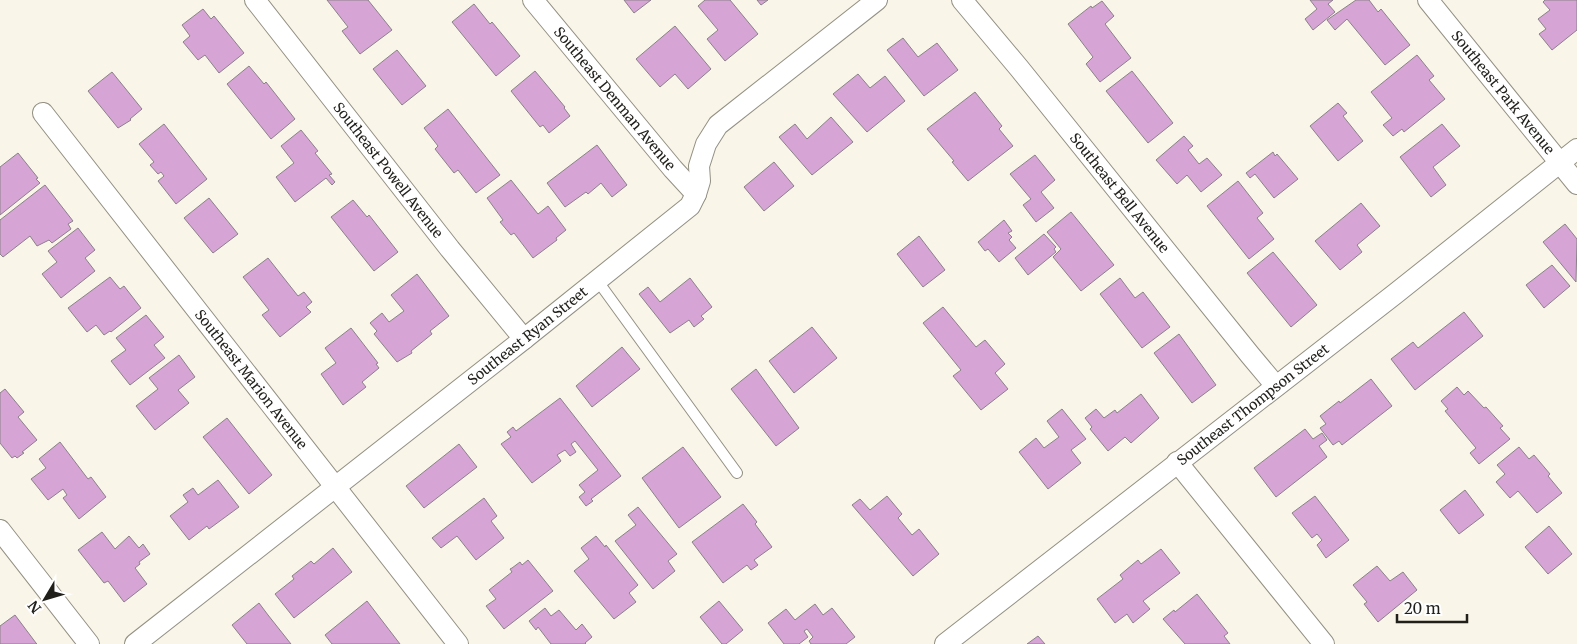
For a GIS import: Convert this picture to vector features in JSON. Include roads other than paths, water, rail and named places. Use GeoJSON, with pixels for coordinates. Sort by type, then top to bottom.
{"type":"FeatureCollection","features":[{"type":"Feature","properties":{"kind":"street","name":"Southeast Powell Avenue"},"geometry":{"type":"LineString","coordinates":[[255,0],[450,249],[524,339]]}},
{"type":"Feature","properties":{"kind":"street","name":"Southeast Denman Avenue"},"geometry":{"type":"LineString","coordinates":[[533,0],[673,169],[696,194]]}},
{"type":"Feature","properties":{"kind":"street"},"geometry":{"type":"LineString","coordinates":[[696,194],[700,181],[699,166],[706,144],[718,125],[876,0]]}},
{"type":"Feature","properties":{"kind":"street","name":"Southeast Bell Avenue"},"geometry":{"type":"LineString","coordinates":[[962,0],[1276,386]]}},
{"type":"Feature","properties":{"kind":"street","name":"Southeast Park Avenue"},"geometry":{"type":"LineString","coordinates":[[1428,0],[1577,184]]}},
{"type":"Feature","properties":{"kind":"street","name":"Southeast Marion Avenue"},"geometry":{"type":"LineString","coordinates":[[43,113],[458,644]]}},
{"type":"Feature","properties":{"kind":"street","name":"Southeast Thompson Street"},"geometry":{"type":"LineString","coordinates":[[945,644],[1577,149]]}},
{"type":"Feature","properties":{"kind":"street","name":"Southeast Ryan Street"},"geometry":{"type":"LineString","coordinates":[[135,644],[524,339],[690,206],[696,194]]}},
{"type":"Feature","properties":{"kind":"street"},"geometry":{"type":"LineString","coordinates":[[1177,462],[1324,644]]}},
{"type":"Feature","properties":{"kind":"street"},"geometry":{"type":"LineString","coordinates":[[0,530],[90,644]]}},
{"type":"Feature","properties":{"kind":"lane"},"geometry":{"type":"LineString","coordinates":[[597,280],[737,473]]}}]}
